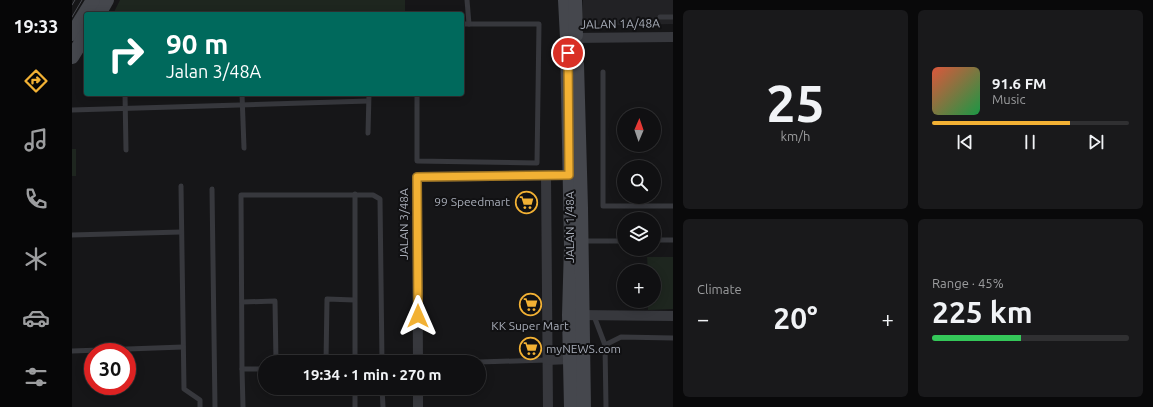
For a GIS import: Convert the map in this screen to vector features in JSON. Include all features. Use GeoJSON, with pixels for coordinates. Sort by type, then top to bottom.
{"type":"FeatureCollection","features":[{"type":"Feature","properties":{"kind":"main road"},"geometry":{"type":"LineString","coordinates":[[86,12],[93,0]]}},
{"type":"Feature","properties":{"kind":"main road"},"geometry":{"type":"LineString","coordinates":[[100,12],[107,0]]}},
{"type":"Feature","properties":{"kind":"main road","name":"JALAN 1/48A"},"geometry":{"type":"LineString","coordinates":[[565,0],[572,38]]}},
{"type":"Feature","properties":{"kind":"main road","name":"JALAN 1/48A"},"geometry":{"type":"LineString","coordinates":[[575,0],[572,38],[575,175],[581,241],[584,407]]}},
{"type":"Feature","properties":{"kind":"main road"},"geometry":{"type":"LineString","coordinates":[[72,34],[84,15]]}},
{"type":"Feature","properties":{"kind":"main road"},"geometry":{"type":"LineString","coordinates":[[72,57],[84,37]]}},
{"type":"Feature","properties":{"kind":"main road","name":"JALAN 1/48A"},"geometry":{"type":"LineString","coordinates":[[571,407],[570,359],[582,315],[571,246],[575,175]]}},
{"type":"Feature","properties":{"kind":"street","name":"JALAN 1A/48A"},"geometry":{"type":"LineString","coordinates":[[572,38],[673,37]]}},
{"type":"Feature","properties":{"kind":"street","name":"JALAN 3/48A"},"geometry":{"type":"LineString","coordinates":[[418,355],[417,177],[575,175]]}},
{"type":"Feature","properties":{"kind":"street","name":"JALAN 1/48A"},"geometry":{"type":"LineString","coordinates":[[546,176],[548,407]]}},
{"type":"Feature","properties":{"kind":"street"},"geometry":{"type":"LineString","coordinates":[[582,315],[673,316]]}},
{"type":"Feature","properties":{"kind":"street"},"geometry":{"type":"LineString","coordinates":[[547,360],[570,359]]}},
{"type":"Feature","properties":{"kind":"street"},"geometry":{"type":"LineString","coordinates":[[418,395],[418,407]]}},
{"type":"Feature","properties":{"kind":"lane"},"geometry":{"type":"LineString","coordinates":[[467,0],[469,24]]}},
{"type":"Feature","properties":{"kind":"lane"},"geometry":{"type":"LineString","coordinates":[[660,17],[673,17]]}},
{"type":"Feature","properties":{"kind":"lane"},"geometry":{"type":"LineString","coordinates":[[417,96],[417,162],[537,163],[539,24],[464,24]]}},
{"type":"Feature","properties":{"kind":"lane"},"geometry":{"type":"LineString","coordinates":[[603,72],[603,206],[673,206]]}},
{"type":"Feature","properties":{"kind":"lane"},"geometry":{"type":"LineString","coordinates":[[125,96],[126,150]]}},
{"type":"Feature","properties":{"kind":"lane"},"geometry":{"type":"LineString","coordinates":[[242,96],[244,148]]}},
{"type":"Feature","properties":{"kind":"lane"},"geometry":{"type":"LineString","coordinates":[[368,96],[368,133]]}},
{"type":"Feature","properties":{"kind":"lane"},"geometry":{"type":"LineString","coordinates":[[72,110],[368,101]]}},
{"type":"Feature","properties":{"kind":"lane"},"geometry":{"type":"LineString","coordinates":[[181,186],[184,389],[200,400],[200,407]]}},
{"type":"Feature","properties":{"kind":"lane"},"geometry":{"type":"LineString","coordinates":[[212,189],[215,407]]}},
{"type":"Feature","properties":{"kind":"lane"},"geometry":{"type":"LineString","coordinates":[[354,194],[355,355]]}},
{"type":"Feature","properties":{"kind":"lane"},"geometry":{"type":"LineString","coordinates":[[243,407],[241,195],[373,194],[380,199],[382,355]]}},
{"type":"Feature","properties":{"kind":"lane"},"geometry":{"type":"LineString","coordinates":[[72,235],[181,232]]}},
{"type":"Feature","properties":{"kind":"lane"},"geometry":{"type":"LineString","coordinates":[[581,241],[617,240]]}},
{"type":"Feature","properties":{"kind":"lane"},"geometry":{"type":"LineString","coordinates":[[661,240],[673,240]]}},
{"type":"Feature","properties":{"kind":"lane"},"geometry":{"type":"LineString","coordinates":[[326,355],[327,300],[354,300]]}},
{"type":"Feature","properties":{"kind":"lane"},"geometry":{"type":"LineString","coordinates":[[242,302],[275,301],[276,355]]}},
{"type":"Feature","properties":{"kind":"lane"},"geometry":{"type":"LineString","coordinates":[[582,315],[604,345],[606,407]]}},
{"type":"Feature","properties":{"kind":"lane"},"geometry":{"type":"LineString","coordinates":[[604,345],[621,337],[673,338]]}},
{"type":"Feature","properties":{"kind":"lane"},"geometry":{"type":"LineString","coordinates":[[72,351],[183,347]]}},
{"type":"Feature","properties":{"kind":"lane"},"geometry":{"type":"LineString","coordinates":[[486,362],[547,360]]}},
{"type":"Feature","properties":{"kind":"lane"},"geometry":{"type":"LineString","coordinates":[[242,369],[258,369]]}},
{"type":"Feature","properties":{"kind":"lane"},"geometry":{"type":"LineString","coordinates":[[355,395],[355,407]]}},
{"type":"Feature","properties":{"kind":"lane"},"geometry":{"type":"LineString","coordinates":[[382,395],[383,407]]}},
{"type":"Feature","properties":{"kind":"shaded area"},"geometry":{"type":"Polygon","coordinates":[[[120,0],[405,0],[405,12],[114,12],[120,0]]]}},
{"type":"Feature","properties":{"kind":"shaded area"},"geometry":{"type":"Polygon","coordinates":[[[583,0],[673,0],[673,24],[581,26],[583,0]]]}},
{"type":"Feature","properties":{"kind":"shaded area"},"geometry":{"type":"Polygon","coordinates":[[[72,149],[76,149],[76,176],[72,176],[72,149]]]}},
{"type":"Feature","properties":{"kind":"shaded area"},"geometry":{"type":"Polygon","coordinates":[[[647,257],[673,257],[673,309],[648,310],[648,308],[661,308],[661,264],[648,264],[647,257]]]}},
{"type":"Feature","properties":{"kind":"tram line"},"geometry":{"type":"LineString","coordinates":[[72,5],[75,0]]}},
{"type":"Feature","properties":{"kind":"tram line"},"geometry":{"type":"LineString","coordinates":[[72,17],[82,0]]}},
{"type":"Feature","properties":{"kind":"place","name":"99 Speedmart"},"geometry":{"type":"Point","coordinates":[526,202]}},
{"type":"Feature","properties":{"kind":"place","name":"KK Super Mart"},"geometry":{"type":"Point","coordinates":[530,305]}},
{"type":"Feature","properties":{"kind":"place","name":"myNEWS.com"},"geometry":{"type":"Point","coordinates":[530,349]}},
{"type":"Feature","properties":{"kind":"route"},"geometry":{"type":"LineString","coordinates":[[418,316],[417,177],[569,175],[568,53]]}}]}
